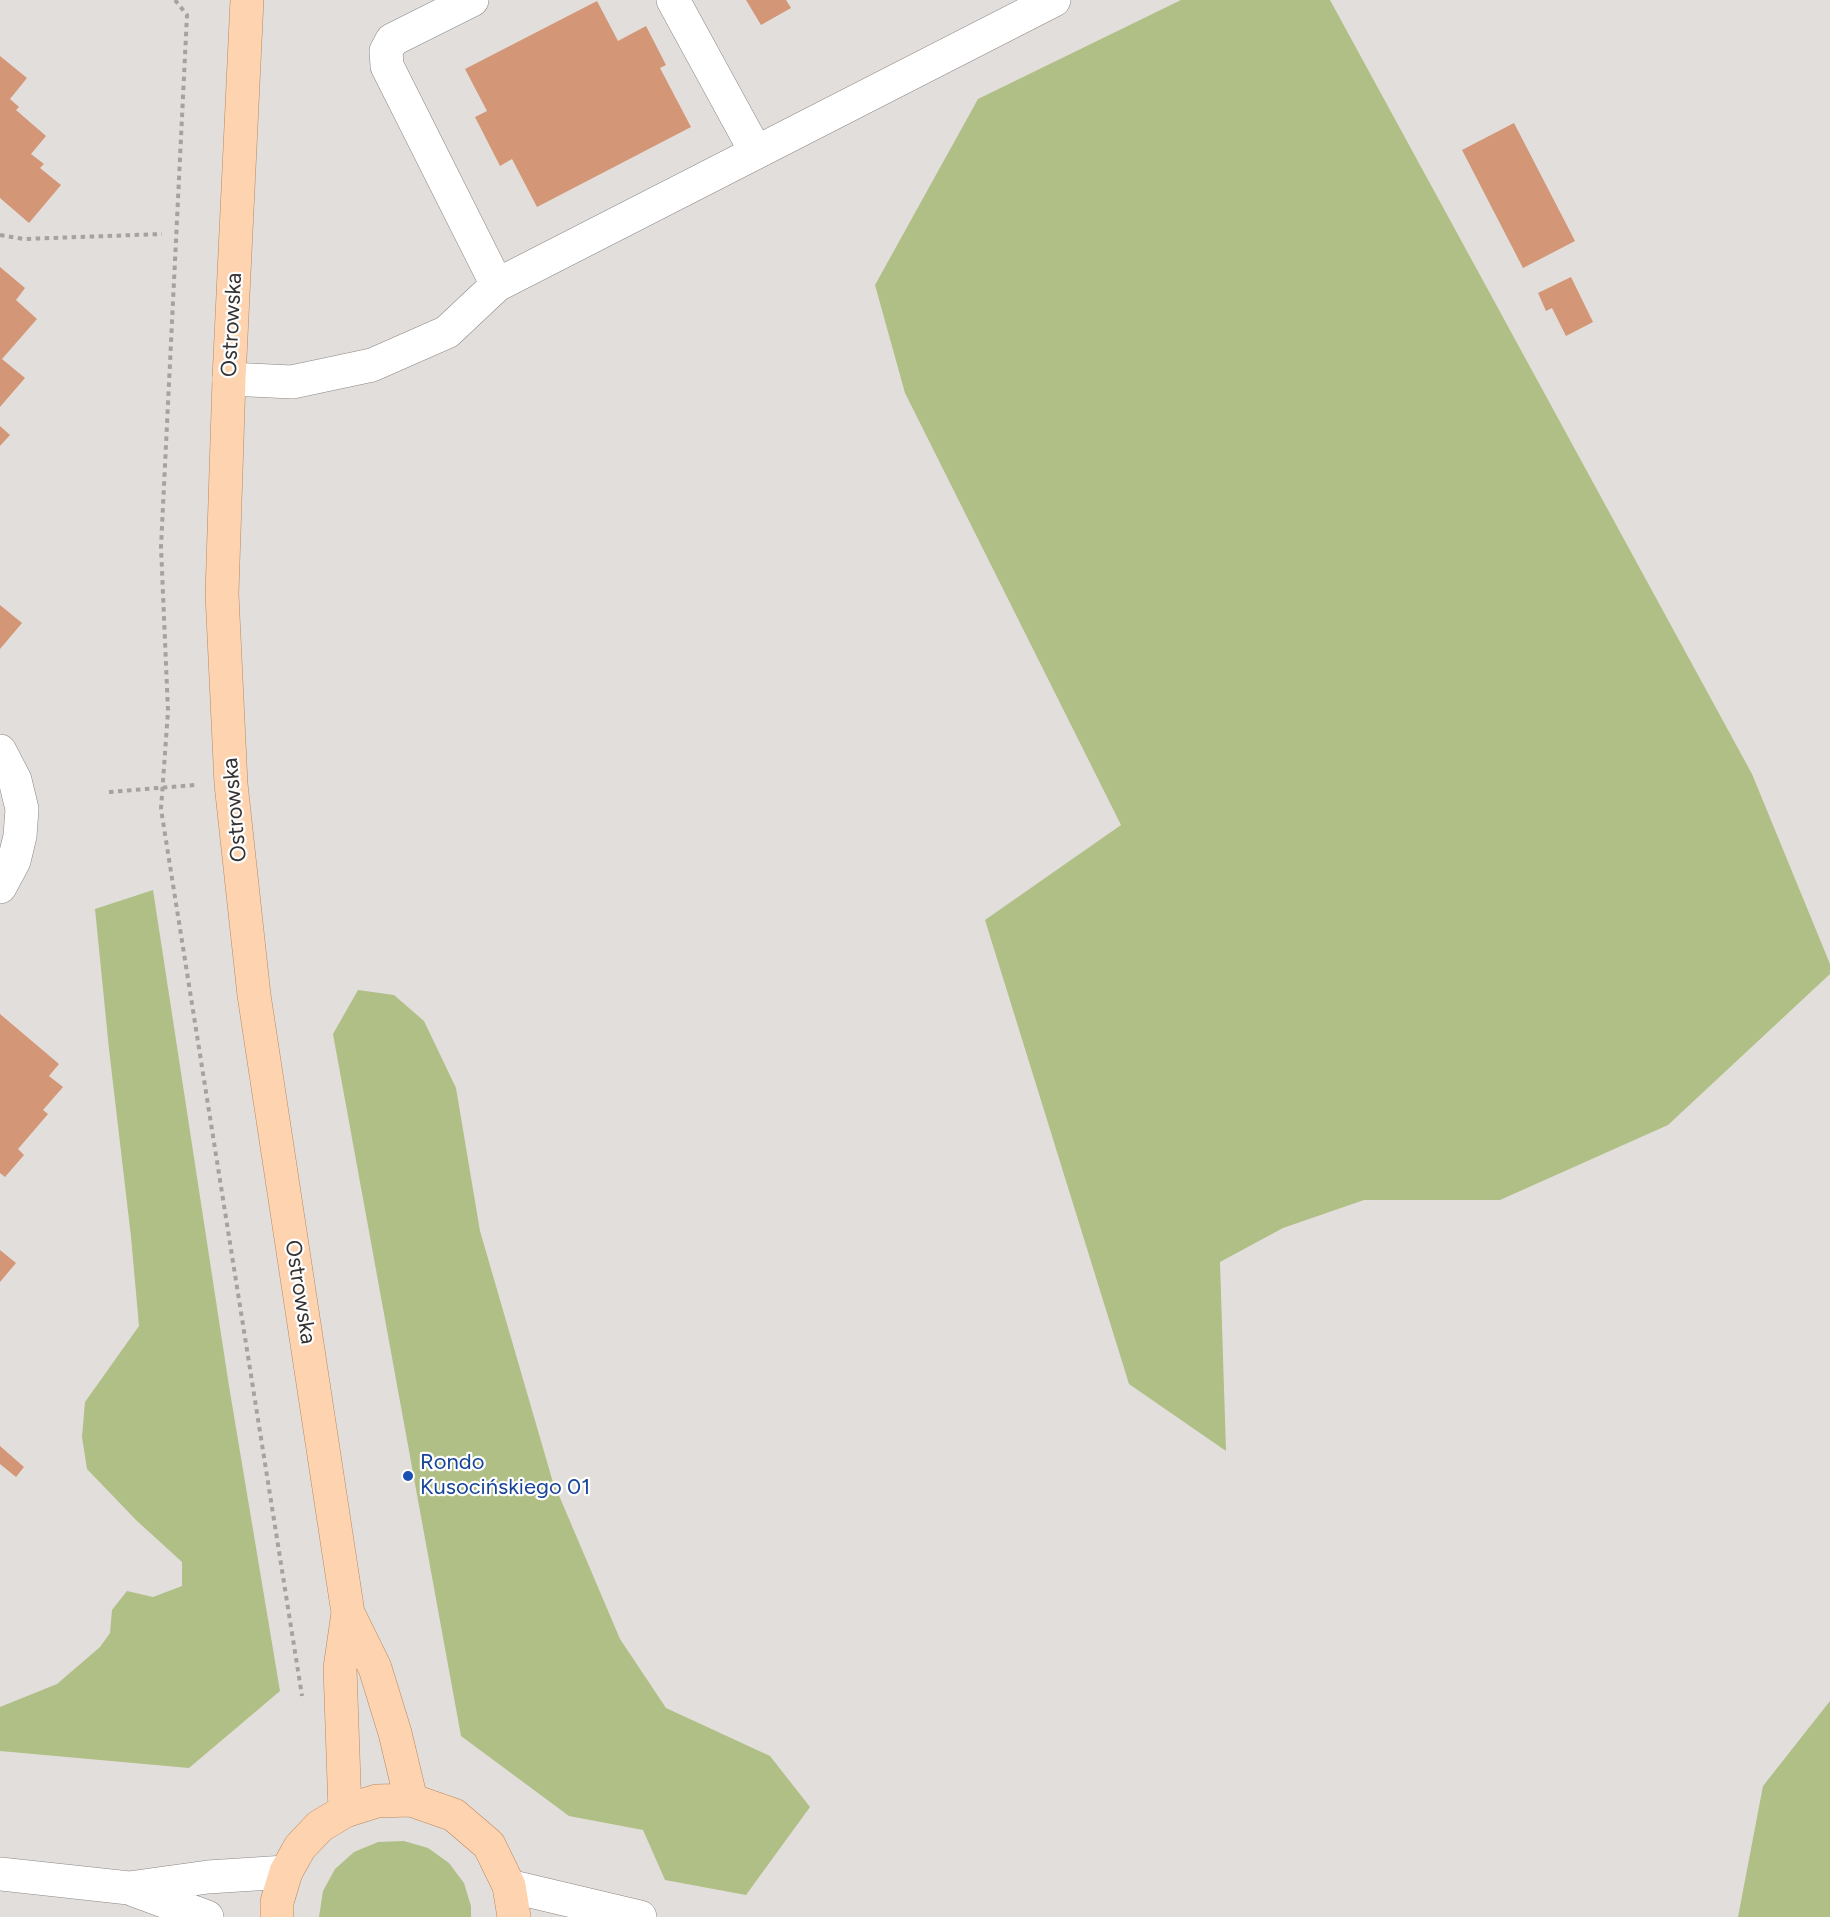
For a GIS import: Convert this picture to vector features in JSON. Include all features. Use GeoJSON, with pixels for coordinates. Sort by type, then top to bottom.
{"type":"FeatureCollection","features":[{"type":"Feature","properties":{"kind":"main road","name":"Ostrowska"},"geometry":{"type":"LineString","coordinates":[[247,0],[229,379],[222,594],[231,784],[254,995],[348,1613],[340,1668],[345,1811]]}},
{"type":"Feature","properties":{"kind":"main road","name":"Ostrowska"},"geometry":{"type":"LineString","coordinates":[[348,1613],[375,1668],[395,1733],[411,1800]]}},
{"type":"Feature","properties":{"kind":"main road"},"geometry":{"type":"LineString","coordinates":[[277,1917],[277,1902],[286,1872],[300,1847],[320,1826],[345,1811],[377,1801],[411,1800],[454,1815],[489,1845],[512,1901]]}},
{"type":"Feature","properties":{"kind":"street"},"geometry":{"type":"LineString","coordinates":[[472,0],[392,40],[386,51],[387,66],[496,285]]}},
{"type":"Feature","properties":{"kind":"street"},"geometry":{"type":"LineString","coordinates":[[673,0],[756,152]]}},
{"type":"Feature","properties":{"kind":"street"},"geometry":{"type":"LineString","coordinates":[[229,379],[292,382],[372,365],[447,332],[496,285],[1054,0]]}},
{"type":"Feature","properties":{"kind":"street"},"geometry":{"type":"LineString","coordinates":[[0,751],[15,780],[22,809],[20,836],[14,861],[0,887]]}},
{"type":"Feature","properties":{"kind":"street"},"geometry":{"type":"LineString","coordinates":[[0,1874],[129,1888],[208,1877],[286,1872]]}},
{"type":"Feature","properties":{"kind":"street"},"geometry":{"type":"LineString","coordinates":[[129,1888],[207,1917]]}},
{"type":"Feature","properties":{"kind":"street"},"geometry":{"type":"LineString","coordinates":[[512,1901],[640,1917]]}},
{"type":"Feature","properties":{"kind":"path"},"geometry":{"type":"LineString","coordinates":[[0,235],[24,239],[162,234]]}},
{"type":"Feature","properties":{"kind":"path"},"geometry":{"type":"LineString","coordinates":[[109,792],[231,784]]}},
{"type":"Feature","properties":{"kind":"green space"},"geometry":{"type":"Polygon","coordinates":[[[1181,0],[1330,0],[1752,774],[1830,964],[1830,974],[1668,1125],[1500,1200],[1364,1200],[1283,1228],[1220,1262],[1226,1451],[1129,1384],[985,920],[1121,825],[905,393],[875,285],[978,99],[1181,0]]]}},
{"type":"Feature","properties":{"kind":"green space"},"geometry":{"type":"Polygon","coordinates":[[[153,890],[229,1386],[280,1691],[189,1768],[0,1751],[0,1707],[57,1684],[100,1647],[110,1633],[112,1610],[127,1591],[153,1597],[182,1586],[182,1562],[136,1520],[87,1469],[82,1437],[85,1402],[139,1326],[95,909],[153,890]]]}},
{"type":"Feature","properties":{"kind":"green space"},"geometry":{"type":"Polygon","coordinates":[[[358,990],[394,995],[424,1021],[456,1088],[480,1231],[552,1479],[620,1639],[666,1708],[770,1756],[810,1807],[746,1895],[665,1880],[643,1830],[569,1816],[461,1736],[333,1034],[358,990]]]}},
{"type":"Feature","properties":{"kind":"green space"},"geometry":{"type":"Polygon","coordinates":[[[1830,1701],[1830,1917],[1738,1917],[1763,1786],[1830,1701]]]}},
{"type":"Feature","properties":{"kind":"green space"},"geometry":{"type":"Polygon","coordinates":[[[404,1841],[428,1848],[449,1863],[464,1883],[471,1906],[471,1917],[319,1917],[323,1891],[335,1869],[354,1852],[378,1842],[404,1841]]]}},
{"type":"Feature","properties":{"kind":"building"},"geometry":{"type":"Polygon","coordinates":[[[746,0],[786,0],[791,8],[761,25],[746,0]]]}},
{"type":"Feature","properties":{"kind":"building"},"geometry":{"type":"Polygon","coordinates":[[[597,1],[618,41],[646,26],[666,65],[660,68],[691,127],[537,207],[512,159],[500,166],[475,117],[487,111],[465,69],[597,1]]]}},
{"type":"Feature","properties":{"kind":"building"},"geometry":{"type":"Polygon","coordinates":[[[0,56],[27,78],[10,99],[19,107],[16,110],[46,136],[31,154],[44,164],[40,168],[61,185],[29,223],[0,198],[0,56]]]}},
{"type":"Feature","properties":{"kind":"building"},"geometry":{"type":"Polygon","coordinates":[[[1514,123],[1575,241],[1523,268],[1462,150],[1514,123]]]}},
{"type":"Feature","properties":{"kind":"building"},"geometry":{"type":"Polygon","coordinates":[[[0,267],[25,288],[16,300],[37,319],[2,359],[25,378],[0,407],[0,267]]]}},
{"type":"Feature","properties":{"kind":"building"},"geometry":{"type":"Polygon","coordinates":[[[1571,277],[1593,322],[1566,336],[1552,308],[1546,311],[1538,293],[1571,277]]]}},
{"type":"Feature","properties":{"kind":"building"},"geometry":{"type":"Polygon","coordinates":[[[0,426],[10,435],[0,446],[0,426]]]}},
{"type":"Feature","properties":{"kind":"building"},"geometry":{"type":"Polygon","coordinates":[[[0,605],[22,623],[0,649],[0,605]]]}},
{"type":"Feature","properties":{"kind":"building"},"geometry":{"type":"Polygon","coordinates":[[[0,1014],[59,1064],[49,1076],[63,1087],[43,1110],[48,1114],[18,1149],[24,1155],[5,1177],[0,1173],[0,1014]]]}},
{"type":"Feature","properties":{"kind":"building"},"geometry":{"type":"Polygon","coordinates":[[[0,1250],[16,1263],[0,1282],[0,1250]]]}},
{"type":"Feature","properties":{"kind":"building"},"geometry":{"type":"Polygon","coordinates":[[[0,1446],[24,1467],[16,1477],[0,1464],[0,1446]]]}},
{"type":"Feature","properties":{"kind":"place","name":"Rondo Kusocińskiego 01"},"geometry":{"type":"Point","coordinates":[408,1476]}}]}
